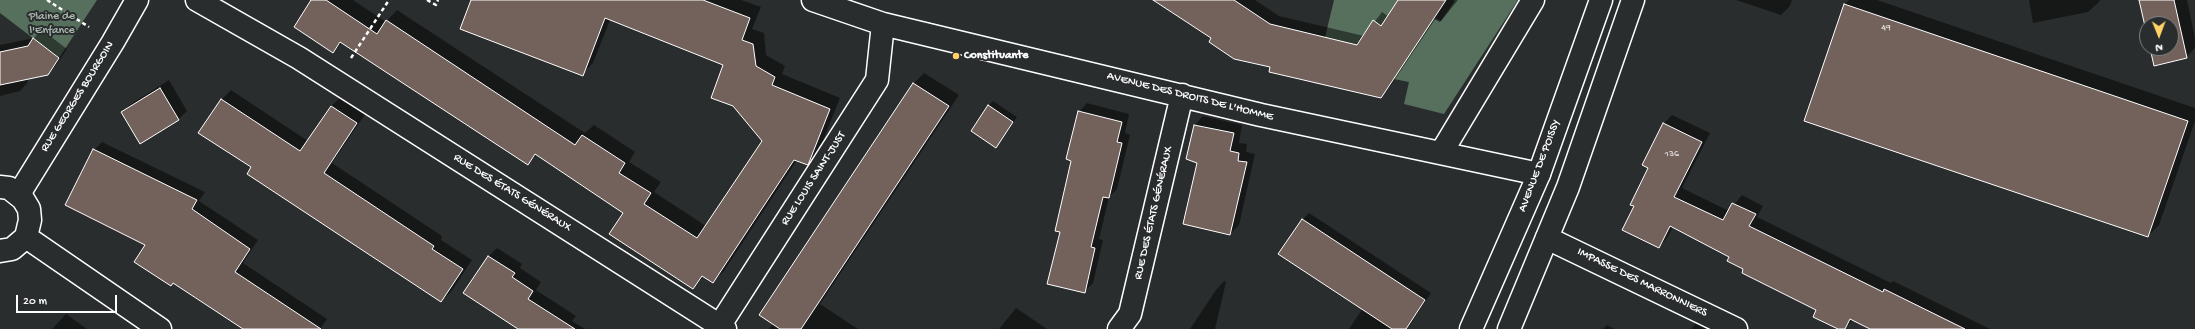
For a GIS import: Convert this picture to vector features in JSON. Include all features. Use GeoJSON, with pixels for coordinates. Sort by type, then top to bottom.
{"type":"FeatureCollection","features":[{"type":"Feature","properties":{"kind":"street","name":"RUE GEORGES BOURGOIN"},"geometry":{"type":"LineString","coordinates":[[9,190],[113,42],[136,0]]}},
{"type":"Feature","properties":{"kind":"street","name":"RUE DES ÉTATS GÉNÉRAUX"},"geometry":{"type":"LineString","coordinates":[[197,0],[299,58],[722,327]]}},
{"type":"Feature","properties":{"kind":"street"},"geometry":{"type":"LineString","coordinates":[[1441,153],[1533,0]]}},
{"type":"Feature","properties":{"kind":"street","name":"AVENUE DE POISSY"},"geometry":{"type":"LineString","coordinates":[[1471,329],[1539,174],[1601,0]]}},
{"type":"Feature","properties":{"kind":"street"},"geometry":{"type":"LineString","coordinates":[[1509,329],[1568,187],[1634,0]]}},
{"type":"Feature","properties":{"kind":"street","name":"AVENUE DES DROITS DE L'HOMME"},"geometry":{"type":"LineString","coordinates":[[821,2],[883,24],[1261,115],[1539,174],[1568,187]]}},
{"type":"Feature","properties":{"kind":"street","name":"RUE LOUIS SAINT-JUST"},"geometry":{"type":"LineString","coordinates":[[722,327],[877,80],[883,24]]}},
{"type":"Feature","properties":{"kind":"street","name":"RUE DES ÉTATS GÉNÉRAUX"},"geometry":{"type":"LineString","coordinates":[[1119,329],[1130,314],[1182,95]]}},
{"type":"Feature","properties":{"kind":"street"},"geometry":{"type":"LineString","coordinates":[[0,252],[12,249],[26,237],[30,220],[29,209],[9,190]]}},
{"type":"Feature","properties":{"kind":"street"},"geometry":{"type":"LineString","coordinates":[[26,237],[160,329]]}},
{"type":"Feature","properties":{"kind":"street","name":"IMPASSE DES MARRONNIERS"},"geometry":{"type":"LineString","coordinates":[[1548,238],[1736,329]]}},
{"type":"Feature","properties":{"kind":"path"},"geometry":{"type":"LineString","coordinates":[[47,0],[113,42]]}},
{"type":"Feature","properties":{"kind":"path"},"geometry":{"type":"LineString","coordinates":[[336,82],[389,0]]}},
{"type":"Feature","properties":{"kind":"path"},"geometry":{"type":"LineString","coordinates":[[426,0],[436,5],[438,0]]}},
{"type":"Feature","properties":{"kind":"green space","name":"Plaine de l'Enfance"},"geometry":{"type":"Polygon","coordinates":[[[0,0],[97,0],[59,58],[0,13],[0,0]]]}},
{"type":"Feature","properties":{"kind":"green space"},"geometry":{"type":"Polygon","coordinates":[[[1334,0],[1398,0],[1440,22],[1455,1],[1453,0],[1518,0],[1444,114],[1404,104],[1409,82],[1394,79],[1398,62],[1409,44],[1373,20],[1356,45],[1346,90],[1314,83],[1334,0]]]}},
{"type":"Feature","properties":{"kind":"building"},"geometry":{"type":"Polygon","coordinates":[[[311,0],[326,0],[377,34],[386,20],[575,145],[582,135],[625,163],[619,173],[651,193],[644,204],[697,238],[762,141],[733,106],[711,98],[723,65],[605,18],[583,76],[460,29],[471,0],[703,0],[750,18],[742,40],[753,44],[756,66],[775,77],[772,85],[830,109],[808,165],[794,160],[713,283],[702,276],[693,289],[609,234],[623,213],[535,154],[528,165],[340,42],[333,53],[294,27],[311,0]]]}},
{"type":"Feature","properties":{"kind":"building"},"geometry":{"type":"Polygon","coordinates":[[[1153,0],[1234,0],[1270,24],[1357,45],[1373,20],[1381,26],[1398,0],[1446,0],[1381,98],[1269,72],[1270,67],[1234,59],[1209,42],[1211,38],[1153,0]]]}},
{"type":"Feature","properties":{"kind":"building"},"geometry":{"type":"Polygon","coordinates":[[[2139,0],[2174,0],[2178,16],[2143,16],[2139,0]]]}},
{"type":"Feature","properties":{"kind":"building"},"geometry":{"type":"Polygon","coordinates":[[[1844,4],[2188,121],[2148,237],[1804,121],[1844,4]]]}},
{"type":"Feature","properties":{"kind":"building"},"geometry":{"type":"Polygon","coordinates":[[[2179,22],[2187,58],[2154,66],[2152,56],[2179,56],[2179,22]]]}},
{"type":"Feature","properties":{"kind":"building"},"geometry":{"type":"Polygon","coordinates":[[[33,38],[59,58],[48,75],[0,85],[0,52],[28,46],[33,38]]]}},
{"type":"Feature","properties":{"kind":"building"},"geometry":{"type":"Polygon","coordinates":[[[913,83],[949,106],[801,329],[780,329],[759,315],[913,83]]]}},
{"type":"Feature","properties":{"kind":"building"},"geometry":{"type":"Polygon","coordinates":[[[160,88],[179,120],[140,144],[121,112],[160,88]]]}},
{"type":"Feature","properties":{"kind":"building"},"geometry":{"type":"Polygon","coordinates":[[[221,99],[300,151],[331,106],[357,123],[324,173],[434,246],[432,249],[463,269],[441,302],[247,174],[251,167],[198,133],[221,99]]]}},
{"type":"Feature","properties":{"kind":"building"},"geometry":{"type":"Polygon","coordinates":[[[988,105],[1013,122],[996,148],[971,131],[988,105]]]}},
{"type":"Feature","properties":{"kind":"building"},"geometry":{"type":"Polygon","coordinates":[[[1078,111],[1122,122],[1117,142],[1122,143],[1109,198],[1103,197],[1091,247],[1095,248],[1085,293],[1047,284],[1060,232],[1055,231],[1071,161],[1066,159],[1078,111]]]}},
{"type":"Feature","properties":{"kind":"building"},"geometry":{"type":"Polygon","coordinates":[[[1663,123],[1702,142],[1674,197],[1723,220],[1732,203],[1756,214],[1749,226],[1883,292],[1884,289],[1965,329],[1870,329],[1850,319],[1845,329],[1838,329],[1813,317],[1816,310],[1742,273],[1743,269],[1727,261],[1729,257],[1670,226],[1659,248],[1622,230],[1634,206],[1630,205],[1648,168],[1642,165],[1663,123]]]}},
{"type":"Feature","properties":{"kind":"building"},"geometry":{"type":"Polygon","coordinates":[[[1194,125],[1234,133],[1230,151],[1239,153],[1238,161],[1247,162],[1230,235],[1183,224],[1197,163],[1186,159],[1194,125]]]}},
{"type":"Feature","properties":{"kind":"building"},"geometry":{"type":"Polygon","coordinates":[[[93,149],[197,200],[192,209],[250,249],[235,272],[321,329],[243,329],[173,283],[171,286],[134,262],[145,245],[65,205],[93,149]]]}},
{"type":"Feature","properties":{"kind":"building"},"geometry":{"type":"Polygon","coordinates":[[[1302,219],[1425,300],[1406,329],[1392,329],[1278,254],[1302,219]]]}},
{"type":"Feature","properties":{"kind":"building"},"geometry":{"type":"Polygon","coordinates":[[[488,256],[515,273],[512,277],[533,291],[528,299],[575,329],[518,329],[463,293],[488,256]]]}},
{"type":"Feature","properties":{"kind":"place","name":"Constituante"},"geometry":{"type":"Point","coordinates":[956,56]}}]}
